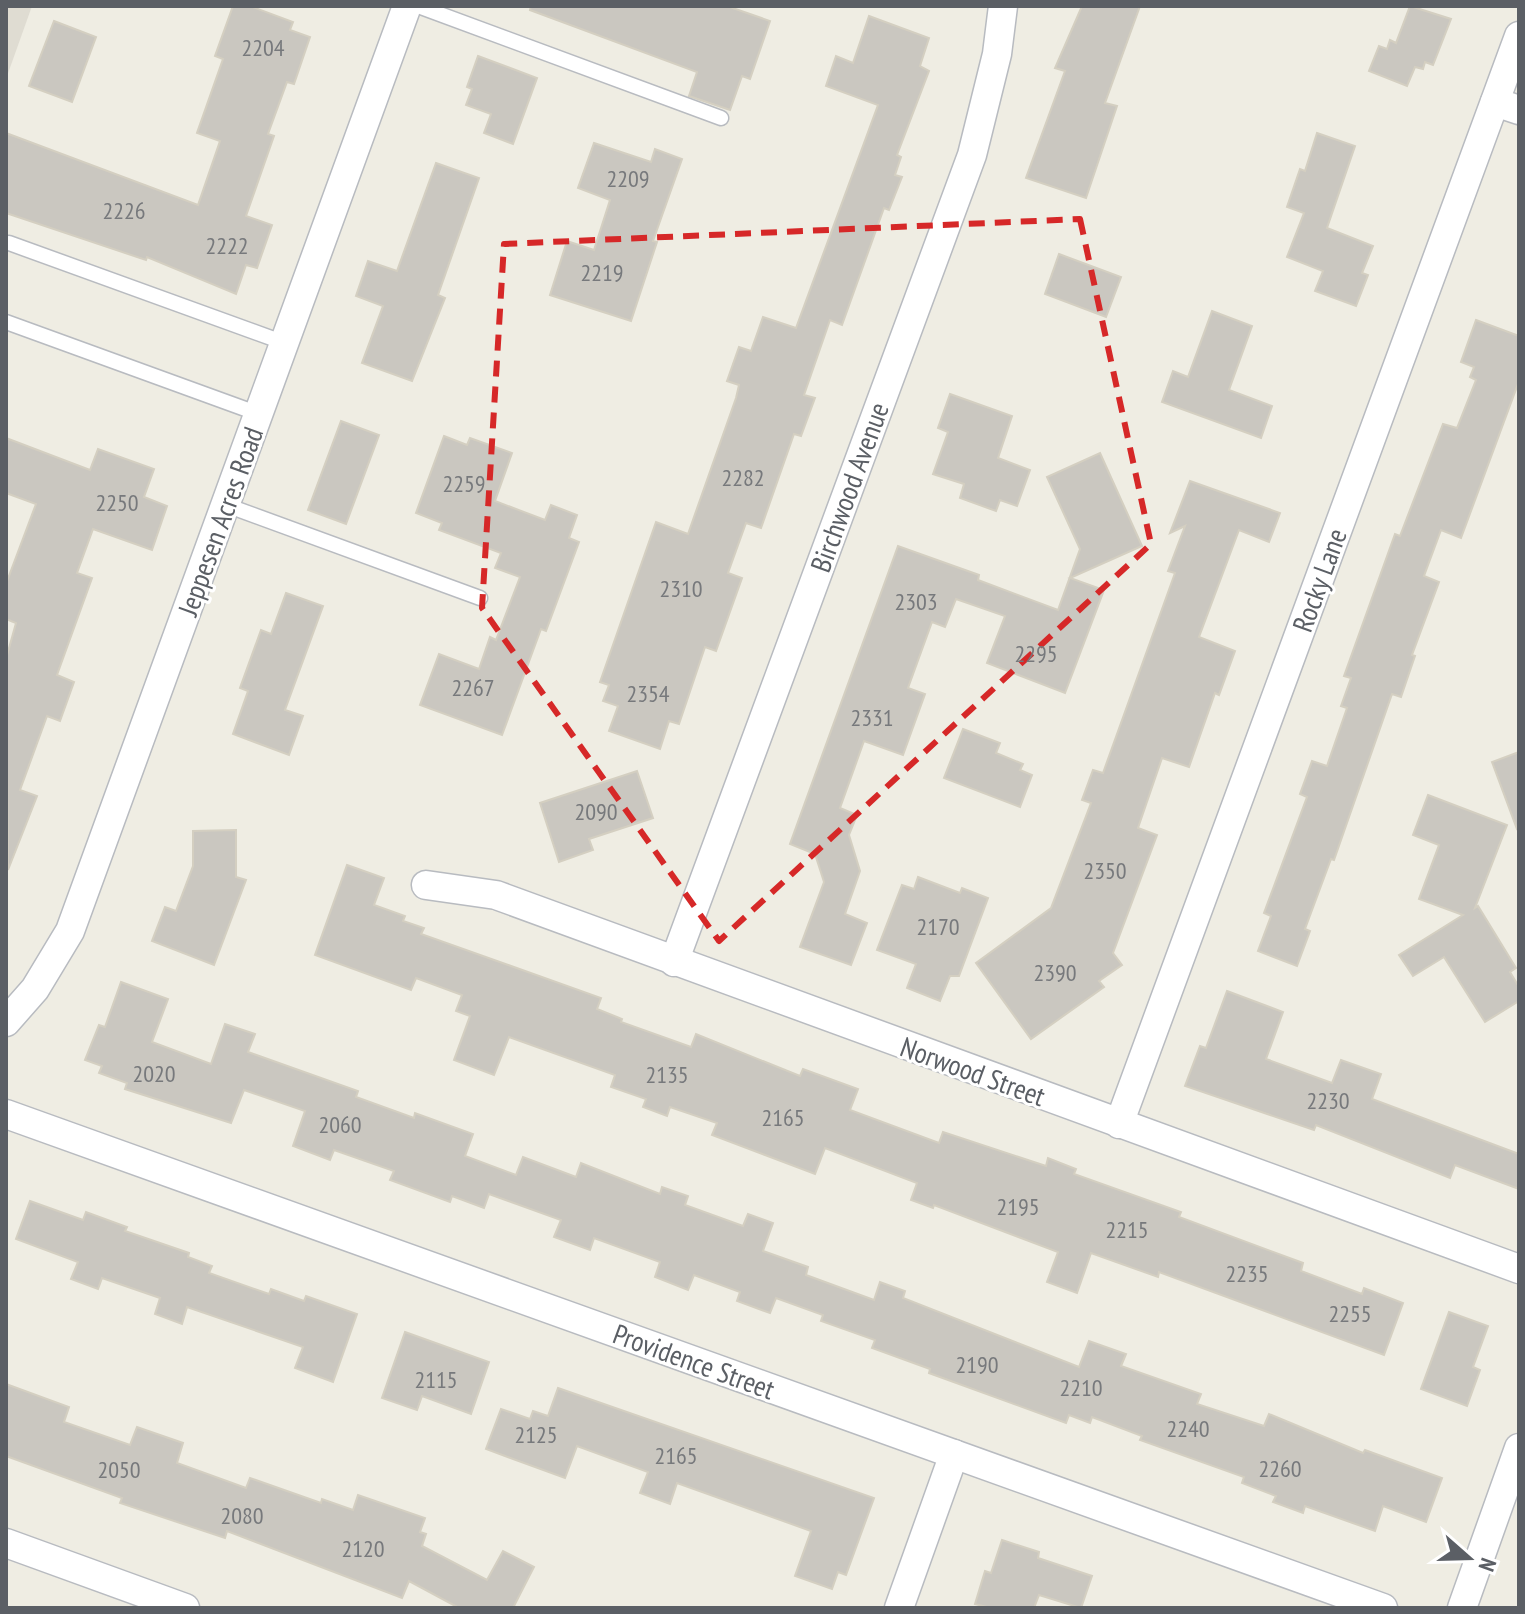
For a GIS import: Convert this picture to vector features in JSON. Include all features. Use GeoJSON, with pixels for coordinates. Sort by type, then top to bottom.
{"type":"FeatureCollection","features":[{"type":"Feature","properties":{"kind":"street","name":"Jeppesen Acres Road"},"geometry":{"type":"LineString","coordinates":[[6,1022],[35,989],[70,931],[407,6]]}},
{"type":"Feature","properties":{"kind":"street","name":"Birchwood Avenue"},"geometry":{"type":"LineString","coordinates":[[674,962],[972,155],[997,54],[1003,6]]}},
{"type":"Feature","properties":{"kind":"street","name":"Rocky Lane"},"geometry":{"type":"LineString","coordinates":[[1119,1124],[1507,106],[1519,36]]}},
{"type":"Feature","properties":{"kind":"street","name":"Norwood Street"},"geometry":{"type":"LineString","coordinates":[[426,885],[496,895],[1519,1269]]}},
{"type":"Feature","properties":{"kind":"street","name":"Providence Street"},"geometry":{"type":"LineString","coordinates":[[6,1114],[1383,1608]]}},
{"type":"Feature","properties":{"kind":"street"},"geometry":{"type":"LineString","coordinates":[[1462,1608],[1519,1448]]}},
{"type":"Feature","properties":{"kind":"street"},"geometry":{"type":"LineString","coordinates":[[899,1608],[954,1454]]}},
{"type":"Feature","properties":{"kind":"street"},"geometry":{"type":"LineString","coordinates":[[6,1543],[185,1608]]}},
{"type":"Feature","properties":{"kind":"lane"},"geometry":{"type":"LineString","coordinates":[[418,6],[721,118]]}},
{"type":"Feature","properties":{"kind":"lane"},"geometry":{"type":"LineString","coordinates":[[9,243],[285,343]]}},
{"type":"Feature","properties":{"kind":"lane"},"geometry":{"type":"LineString","coordinates":[[6,322],[259,414]]}},
{"type":"Feature","properties":{"kind":"lane"},"geometry":{"type":"LineString","coordinates":[[226,505],[480,598]]}},
{"type":"Feature","properties":{"kind":"highlighted area"},"geometry":{"type":"Polygon","coordinates":[[[1080,219],[1151,544],[719,941],[482,608],[504,244],[1080,219]]]}},
{"type":"Feature","properties":{"kind":"shaded area"},"geometry":{"type":"Polygon","coordinates":[[[6,6],[32,6],[6,79],[6,6]]]}},
{"type":"Feature","properties":{"kind":"building"},"geometry":{"type":"Polygon","coordinates":[[[233,6],[250,6],[293,22],[290,30],[310,37],[294,84],[287,82],[268,134],[274,136],[246,216],[272,225],[257,268],[246,265],[236,294],[147,257],[146,260],[6,213],[6,133],[198,205],[220,141],[197,133],[223,59],[215,56],[233,6]]]}},
{"type":"Feature","properties":{"kind":"building"},"geometry":{"type":"Polygon","coordinates":[[[531,6],[727,6],[770,21],[750,79],[742,76],[730,110],[689,96],[697,72],[530,10],[531,6]]]}},
{"type":"Feature","properties":{"kind":"building"},"geometry":{"type":"Polygon","coordinates":[[[1082,6],[1140,6],[1105,103],[1117,106],[1086,198],[1026,178],[1065,71],[1055,68],[1082,6]]]}},
{"type":"Feature","properties":{"kind":"building"},"geometry":{"type":"Polygon","coordinates":[[[1410,6],[1451,19],[1433,65],[1425,62],[1423,69],[1415,67],[1407,86],[1369,71],[1379,46],[1387,49],[1390,40],[1396,43],[1410,6]]]}},
{"type":"Feature","properties":{"kind":"building"},"geometry":{"type":"Polygon","coordinates":[[[869,16],[929,38],[920,66],[929,71],[897,155],[901,157],[895,175],[902,177],[889,210],[884,208],[842,325],[830,320],[804,395],[815,398],[801,436],[794,434],[761,528],[746,523],[728,573],[742,578],[716,651],[705,647],[679,724],[669,721],[660,749],[609,731],[618,706],[603,701],[609,685],[600,682],[656,522],[688,534],[736,398],[739,385],[727,381],[739,347],[751,351],[763,317],[796,328],[878,105],[826,86],[836,56],[853,63],[869,16]]]}},
{"type":"Feature","properties":{"kind":"building"},"geometry":{"type":"Polygon","coordinates":[[[54,21],[96,37],[72,102],[29,86],[54,21]]]}},
{"type":"Feature","properties":{"kind":"building"},"geometry":{"type":"Polygon","coordinates":[[[478,56],[537,78],[513,144],[484,133],[491,114],[466,105],[472,89],[467,87],[478,56]]]}},
{"type":"Feature","properties":{"kind":"building"},"geometry":{"type":"Polygon","coordinates":[[[1317,133],[1355,146],[1327,228],[1373,246],[1362,273],[1368,275],[1356,306],[1315,291],[1323,271],[1287,257],[1304,213],[1287,207],[1300,169],[1305,171],[1317,133]]]}},
{"type":"Feature","properties":{"kind":"building"},"geometry":{"type":"Polygon","coordinates":[[[594,143],[651,162],[655,149],[682,159],[653,241],[657,242],[631,321],[550,295],[567,241],[594,250],[610,200],[578,188],[594,143]]]}},
{"type":"Feature","properties":{"kind":"building"},"geometry":{"type":"Polygon","coordinates":[[[436,163],[479,178],[438,295],[445,298],[412,381],[362,363],[383,306],[356,296],[368,261],[397,271],[436,163]]]}},
{"type":"Feature","properties":{"kind":"building"},"geometry":{"type":"Polygon","coordinates":[[[1059,254],[1121,277],[1106,317],[1045,294],[1059,254]]]}},
{"type":"Feature","properties":{"kind":"building"},"geometry":{"type":"Polygon","coordinates":[[[1212,311],[1252,326],[1229,390],[1272,406],[1261,438],[1162,402],[1173,371],[1188,377],[1212,311]]]}},
{"type":"Feature","properties":{"kind":"building"},"geometry":{"type":"Polygon","coordinates":[[[1476,320],[1519,336],[1519,381],[1461,538],[1441,530],[1424,576],[1439,582],[1412,655],[1415,656],[1401,697],[1392,694],[1334,860],[1331,859],[1305,929],[1310,931],[1297,966],[1258,951],[1271,916],[1264,913],[1307,797],[1300,794],[1312,761],[1327,766],[1347,708],[1341,706],[1351,678],[1344,676],[1395,534],[1400,536],[1443,424],[1457,428],[1476,380],[1470,377],[1474,367],[1461,362],[1476,320]]]}},
{"type":"Feature","properties":{"kind":"building"},"geometry":{"type":"Polygon","coordinates":[[[950,394],[1012,416],[998,458],[1030,470],[1017,506],[1000,500],[996,511],[960,498],[964,484],[933,474],[948,432],[938,428],[950,394]]]}},
{"type":"Feature","properties":{"kind":"building"},"geometry":{"type":"Polygon","coordinates":[[[341,421],[379,435],[346,524],[308,510],[341,421]]]}},
{"type":"Feature","properties":{"kind":"building"},"geometry":{"type":"Polygon","coordinates":[[[444,436],[467,445],[470,438],[512,453],[495,501],[545,520],[551,505],[577,515],[569,538],[579,542],[546,631],[541,629],[502,735],[420,705],[439,654],[479,669],[490,637],[496,640],[520,577],[495,568],[501,553],[439,530],[442,523],[416,513],[444,436]]]}},
{"type":"Feature","properties":{"kind":"building"},"geometry":{"type":"Polygon","coordinates":[[[6,438],[90,470],[98,449],[154,469],[144,497],[167,506],[152,550],[93,529],[77,573],[92,578],[57,675],[74,682],[60,721],[47,716],[20,790],[37,796],[8,870],[6,659],[16,623],[6,619],[6,584],[36,504],[6,493],[6,438]]]}},
{"type":"Feature","properties":{"kind":"building"},"geometry":{"type":"Polygon","coordinates":[[[1100,453],[1142,546],[1070,578],[1104,590],[1065,693],[987,663],[1005,616],[956,599],[945,627],[932,622],[908,688],[925,694],[903,755],[864,741],[840,808],[857,815],[849,835],[860,871],[845,914],[867,923],[851,965],[800,947],[824,882],[815,854],[790,844],[898,546],[979,575],[978,580],[1058,610],[1080,549],[1047,477],[1100,453]]]}},
{"type":"Feature","properties":{"kind":"building"},"geometry":{"type":"Polygon","coordinates":[[[1190,481],[1280,513],[1269,542],[1239,530],[1199,637],[1235,651],[1219,695],[1215,693],[1189,767],[1162,758],[1138,828],[1157,835],[1113,953],[1122,965],[1099,981],[1104,987],[1031,1039],[976,963],[1051,908],[1091,803],[1082,800],[1093,770],[1103,773],[1175,573],[1168,571],[1185,526],[1170,533],[1190,481]]]}},
{"type":"Feature","properties":{"kind":"building"},"geometry":{"type":"Polygon","coordinates":[[[286,593],[323,606],[285,710],[303,716],[289,755],[233,734],[248,691],[240,688],[261,630],[271,634],[286,593]]]}},
{"type":"Feature","properties":{"kind":"building"},"geometry":{"type":"Polygon","coordinates":[[[963,729],[1000,743],[996,753],[1023,764],[1020,770],[1032,775],[1020,807],[944,778],[963,729]]]}},
{"type":"Feature","properties":{"kind":"building"},"geometry":{"type":"Polygon","coordinates":[[[1519,752],[1519,828],[1517,829],[1492,762],[1519,752]]]}},
{"type":"Feature","properties":{"kind":"building"},"geometry":{"type":"Polygon","coordinates":[[[637,771],[653,818],[589,839],[593,850],[559,862],[540,803],[637,771]]]}},
{"type":"Feature","properties":{"kind":"building"},"geometry":{"type":"Polygon","coordinates":[[[1428,795],[1507,825],[1475,908],[1478,906],[1516,968],[1510,972],[1519,987],[1519,1001],[1485,1022],[1444,957],[1413,976],[1399,955],[1463,915],[1419,899],[1439,845],[1413,835],[1428,795]]]}},
{"type":"Feature","properties":{"kind":"building"},"geometry":{"type":"Polygon","coordinates":[[[236,830],[236,877],[246,880],[214,965],[152,941],[165,907],[176,911],[193,866],[193,831],[236,830]]]}},
{"type":"Feature","properties":{"kind":"building"},"geometry":{"type":"Polygon","coordinates":[[[347,865],[384,878],[374,905],[405,916],[403,921],[424,928],[421,934],[601,998],[597,1009],[622,1019],[621,1022],[691,1047],[696,1034],[800,1076],[803,1069],[858,1089],[850,1110],[939,1143],[943,1132],[1046,1166],[1048,1158],[1076,1169],[1074,1174],[1181,1212],[1179,1217],[1303,1263],[1301,1271],[1362,1294],[1364,1288],[1403,1303],[1384,1355],[1159,1272],[1158,1277],[1091,1253],[1077,1293],[1047,1282],[1058,1252],[934,1205],[933,1208],[911,1200],[917,1183],[825,1148],[815,1174],[712,1135],[717,1123],[670,1107],[667,1116],[643,1107],[646,1099],[611,1087],[615,1075],[509,1037],[494,1075],[454,1060],[470,1016],[456,1011],[462,995],[416,978],[411,990],[315,955],[347,865]]]}},
{"type":"Feature","properties":{"kind":"building"},"geometry":{"type":"Polygon","coordinates":[[[918,877],[960,893],[962,888],[988,898],[959,976],[950,976],[940,1001],[907,988],[916,964],[877,950],[902,885],[914,889],[918,877]]]}},
{"type":"Feature","properties":{"kind":"building"},"geometry":{"type":"Polygon","coordinates":[[[121,982],[168,999],[152,1042],[211,1064],[225,1024],[255,1034],[248,1052],[358,1091],[356,1097],[414,1118],[415,1113],[473,1134],[465,1156],[516,1175],[523,1157],[576,1177],[581,1163],[660,1194],[662,1187],[688,1196],[685,1205],[743,1226],[748,1214],[773,1223],[763,1251],[808,1267],[806,1275],[874,1300],[880,1282],[905,1291],[903,1298],[1079,1367],[1089,1341],[1126,1354],[1121,1366],[1201,1394],[1197,1404],[1264,1426],[1269,1414],[1363,1453],[1365,1450],[1442,1478],[1426,1522],[1383,1506],[1375,1531],[1305,1506],[1303,1513],[1273,1502],[1276,1496],[1242,1483],[1244,1477],[1140,1440],[1142,1436],[1092,1417],[1090,1423],[1069,1415],[1066,1423],[929,1373],[930,1369],[872,1348],[875,1340],[821,1321],[823,1315],[776,1298],[770,1313],[737,1301],[740,1292],[694,1275],[688,1290],[655,1277],[660,1262],[594,1238],[590,1250],[554,1237],[561,1220],[489,1194],[484,1208],[452,1196],[450,1202],[390,1180],[394,1171],[334,1150],[330,1160],[293,1146],[305,1111],[244,1090],[231,1123],[125,1089],[127,1083],[99,1073],[102,1066],[85,1060],[99,1025],[105,1027],[121,982]]]}},
{"type":"Feature","properties":{"kind":"building"},"geometry":{"type":"Polygon","coordinates":[[[1227,991],[1283,1012],[1266,1059],[1332,1083],[1341,1060],[1381,1074],[1372,1099],[1519,1154],[1519,1189],[1455,1165],[1450,1178],[1316,1125],[1314,1130],[1185,1086],[1200,1046],[1206,1048],[1227,991]]]}},
{"type":"Feature","properties":{"kind":"building"},"geometry":{"type":"Polygon","coordinates":[[[30,1201],[83,1220],[86,1212],[127,1227],[125,1231],[189,1253],[188,1257],[212,1266],[209,1273],[269,1294],[271,1289],[304,1301],[306,1296],[357,1314],[333,1382],[295,1368],[303,1347],[187,1307],[182,1324],[155,1314],[160,1298],[102,1278],[98,1289],[71,1279],[78,1262],[16,1239],[30,1201]]]}},
{"type":"Feature","properties":{"kind":"building"},"geometry":{"type":"Polygon","coordinates":[[[1449,1312],[1488,1326],[1473,1367],[1480,1370],[1467,1406],[1421,1389],[1449,1312]]]}},
{"type":"Feature","properties":{"kind":"building"},"geometry":{"type":"Polygon","coordinates":[[[405,1332],[489,1362],[471,1414],[422,1396],[417,1410],[382,1398],[405,1332]]]}},
{"type":"Feature","properties":{"kind":"building"},"geometry":{"type":"Polygon","coordinates":[[[6,1384],[69,1407],[64,1422],[130,1445],[137,1427],[183,1443],[177,1463],[246,1488],[250,1478],[321,1503],[322,1499],[353,1510],[358,1495],[425,1518],[420,1532],[426,1534],[422,1546],[487,1580],[503,1551],[534,1567],[513,1608],[459,1608],[409,1581],[402,1598],[227,1531],[225,1538],[120,1503],[122,1498],[6,1456],[6,1384]]]}},
{"type":"Feature","properties":{"kind":"building"},"geometry":{"type":"Polygon","coordinates":[[[558,1388],[874,1498],[846,1575],[838,1572],[832,1589],[795,1576],[811,1531],[677,1483],[670,1504],[640,1493],[648,1472],[577,1446],[565,1478],[486,1449],[501,1409],[530,1419],[533,1411],[548,1416],[558,1388]]]}},
{"type":"Feature","properties":{"kind":"building"},"geometry":{"type":"Polygon","coordinates":[[[1002,1540],[1039,1552],[1038,1558],[1092,1576],[1081,1608],[1039,1595],[1034,1608],[991,1608],[975,1604],[985,1571],[991,1573],[1002,1540]]]}}]}
